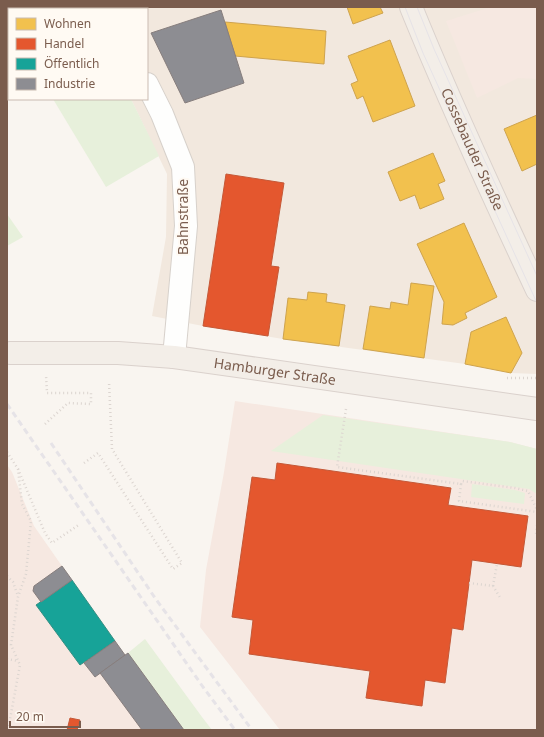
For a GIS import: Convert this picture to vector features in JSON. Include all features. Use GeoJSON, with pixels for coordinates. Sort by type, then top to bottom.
{"type":"FeatureCollection","features":[{"type":"Feature","properties":{"kind":"main road","name":"Cossebauder Straße"},"geometry":{"type":"LineString","coordinates":[[411,7],[485,178],[537,290]]}},
{"type":"Feature","properties":{"kind":"main road","name":"Hamburger Straße"},"geometry":{"type":"LineString","coordinates":[[10,353],[118,353],[174,357],[537,409]]}},
{"type":"Feature","properties":{"kind":"street","name":"Bahnstraße"},"geometry":{"type":"LineString","coordinates":[[148,86],[162,114],[182,167],[186,226],[174,357]]}},
{"type":"Feature","properties":{"kind":"path"},"geometry":{"type":"LineString","coordinates":[[507,378],[537,378]]}},
{"type":"Feature","properties":{"kind":"path"},"geometry":{"type":"LineString","coordinates":[[84,463],[98,453],[173,569],[182,563],[112,449],[109,382]]}},
{"type":"Feature","properties":{"kind":"path"},"geometry":{"type":"LineString","coordinates":[[45,424],[68,403],[91,404],[91,393],[47,393]]}},
{"type":"Feature","properties":{"kind":"path"},"geometry":{"type":"LineString","coordinates":[[346,409],[337,466],[461,484],[462,481],[515,488],[528,491],[537,511]]}},
{"type":"Feature","properties":{"kind":"path"},"geometry":{"type":"LineString","coordinates":[[7,452],[18,469],[45,533],[52,543],[80,524]]}},
{"type":"Feature","properties":{"kind":"path"},"geometry":{"type":"LineString","coordinates":[[8,730],[20,665],[11,645],[18,596],[26,574],[31,521],[22,504],[18,469]]}},
{"type":"Feature","properties":{"kind":"path"},"geometry":{"type":"LineString","coordinates":[[461,484],[459,501],[537,511]]}},
{"type":"Feature","properties":{"kind":"path"},"geometry":{"type":"LineString","coordinates":[[537,525],[537,537]]}},
{"type":"Feature","properties":{"kind":"path"},"geometry":{"type":"LineString","coordinates":[[497,564],[493,586],[501,599]]}},
{"type":"Feature","properties":{"kind":"path"},"geometry":{"type":"LineString","coordinates":[[7,576],[13,582],[18,596]]}},
{"type":"Feature","properties":{"kind":"path"},"geometry":{"type":"LineString","coordinates":[[469,583],[493,586]]}},
{"type":"Feature","properties":{"kind":"path"},"geometry":{"type":"LineString","coordinates":[[7,659],[18,661]]}},
{"type":"Feature","properties":{"kind":"shaded area"},"geometry":{"type":"Polygon","coordinates":[[[491,7],[537,7],[537,79],[518,78],[477,98],[446,21],[491,7]]]}},
{"type":"Feature","properties":{"kind":"shaded area"},"geometry":{"type":"Polygon","coordinates":[[[537,7],[537,374],[511,373],[465,364],[283,339],[152,316],[166,237],[167,174],[131,100],[148,100],[148,8],[86,8],[537,7]]]}},
{"type":"Feature","properties":{"kind":"shaded area"},"geometry":{"type":"Polygon","coordinates":[[[235,401],[510,442],[537,449],[537,730],[280,730],[200,627],[206,570],[235,401]]]}},
{"type":"Feature","properties":{"kind":"shaded area"},"geometry":{"type":"Polygon","coordinates":[[[7,465],[12,472],[34,526],[124,655],[128,653],[184,730],[7,730],[7,465]]]}},
{"type":"Feature","properties":{"kind":"green space"},"geometry":{"type":"Polygon","coordinates":[[[7,7],[86,8],[8,8],[8,24],[7,7]]]}},
{"type":"Feature","properties":{"kind":"green space"},"geometry":{"type":"Polygon","coordinates":[[[54,100],[131,100],[159,156],[106,187],[54,100]]]}},
{"type":"Feature","properties":{"kind":"green space"},"geometry":{"type":"Polygon","coordinates":[[[7,214],[23,237],[7,246],[7,214]]]}},
{"type":"Feature","properties":{"kind":"green space"},"geometry":{"type":"Polygon","coordinates":[[[323,415],[510,442],[537,449],[537,494],[529,489],[271,451],[323,415]]]}},
{"type":"Feature","properties":{"kind":"green space"},"geometry":{"type":"Polygon","coordinates":[[[472,484],[515,490],[525,493],[524,504],[471,497],[472,484]]]}},
{"type":"Feature","properties":{"kind":"green space"},"geometry":{"type":"Polygon","coordinates":[[[145,639],[212,730],[184,730],[128,653],[145,639]]]}},
{"type":"Feature","properties":{"kind":"building: Wohnen"},"geometry":{"type":"Polygon","coordinates":[[[347,7],[380,7],[383,13],[353,24],[347,7]]]}},
{"type":"Feature","properties":{"kind":"building: Wohnen"},"geometry":{"type":"Polygon","coordinates":[[[225,22],[326,31],[324,64],[235,56],[225,22]]]}},
{"type":"Feature","properties":{"kind":"building: Wohnen"},"geometry":{"type":"Polygon","coordinates":[[[390,40],[415,106],[373,122],[363,96],[357,99],[351,84],[358,81],[348,56],[390,40]]]}},
{"type":"Feature","properties":{"kind":"building: Wohnen"},"geometry":{"type":"Polygon","coordinates":[[[537,115],[537,164],[522,171],[504,129],[537,115]]]}},
{"type":"Feature","properties":{"kind":"building: Wohnen"},"geometry":{"type":"Polygon","coordinates":[[[433,153],[445,181],[438,184],[444,199],[420,209],[415,195],[400,201],[388,172],[433,153]]]}},
{"type":"Feature","properties":{"kind":"building: Wohnen"},"geometry":{"type":"Polygon","coordinates":[[[464,223],[497,297],[465,313],[467,318],[453,325],[442,324],[444,302],[417,244],[464,223]]]}},
{"type":"Feature","properties":{"kind":"building: Wohnen"},"geometry":{"type":"Polygon","coordinates":[[[411,283],[434,286],[424,358],[363,349],[370,306],[390,309],[391,302],[408,305],[411,283]]]}},
{"type":"Feature","properties":{"kind":"building: Wohnen"},"geometry":{"type":"Polygon","coordinates":[[[308,292],[327,294],[326,302],[345,305],[339,346],[283,339],[288,298],[307,300],[308,292]]]}},
{"type":"Feature","properties":{"kind":"building: Wohnen"},"geometry":{"type":"Polygon","coordinates":[[[506,317],[522,353],[511,373],[465,364],[471,332],[506,317]]]}},
{"type":"Feature","properties":{"kind":"building: Handel"},"geometry":{"type":"Polygon","coordinates":[[[226,174],[284,183],[271,266],[279,267],[268,336],[203,326],[226,174]]]}},
{"type":"Feature","properties":{"kind":"building: Handel"},"geometry":{"type":"Polygon","coordinates":[[[277,463],[451,488],[448,505],[528,516],[521,567],[472,560],[463,630],[452,628],[445,683],[425,680],[422,706],[366,698],[370,671],[249,654],[253,620],[232,617],[252,477],[275,480],[277,463]]]}},
{"type":"Feature","properties":{"kind":"building: Handel"},"geometry":{"type":"Polygon","coordinates":[[[70,718],[80,720],[77,730],[67,730],[70,718]]]}},
{"type":"Feature","properties":{"kind":"building: Öffentlich"},"geometry":{"type":"Polygon","coordinates":[[[72,580],[115,641],[80,665],[36,605],[72,580]]]}},
{"type":"Feature","properties":{"kind":"building: Industrie"},"geometry":{"type":"Polygon","coordinates":[[[221,10],[244,83],[185,103],[151,33],[221,10]]]}},
{"type":"Feature","properties":{"kind":"building: Industrie"},"geometry":{"type":"Polygon","coordinates":[[[62,566],[72,580],[41,602],[33,591],[34,586],[62,566]]]}},
{"type":"Feature","properties":{"kind":"building: Industrie"},"geometry":{"type":"Polygon","coordinates":[[[115,641],[125,655],[95,677],[84,663],[115,641]]]}},
{"type":"Feature","properties":{"kind":"building: Industrie"},"geometry":{"type":"Polygon","coordinates":[[[128,653],[184,730],[142,730],[100,673],[128,653]]]}},
{"type":"Feature","properties":{"kind":"tram line"},"geometry":{"type":"LineString","coordinates":[[405,7],[423,53],[537,303]]}},
{"type":"Feature","properties":{"kind":"tram line"},"geometry":{"type":"LineString","coordinates":[[417,7],[434,49],[537,276]]}},
{"type":"Feature","properties":{"kind":"railway"},"geometry":{"type":"LineString","coordinates":[[7,404],[203,687],[235,730]]}},
{"type":"Feature","properties":{"kind":"railway"},"geometry":{"type":"LineString","coordinates":[[51,443],[155,598],[252,730]]}}]}
